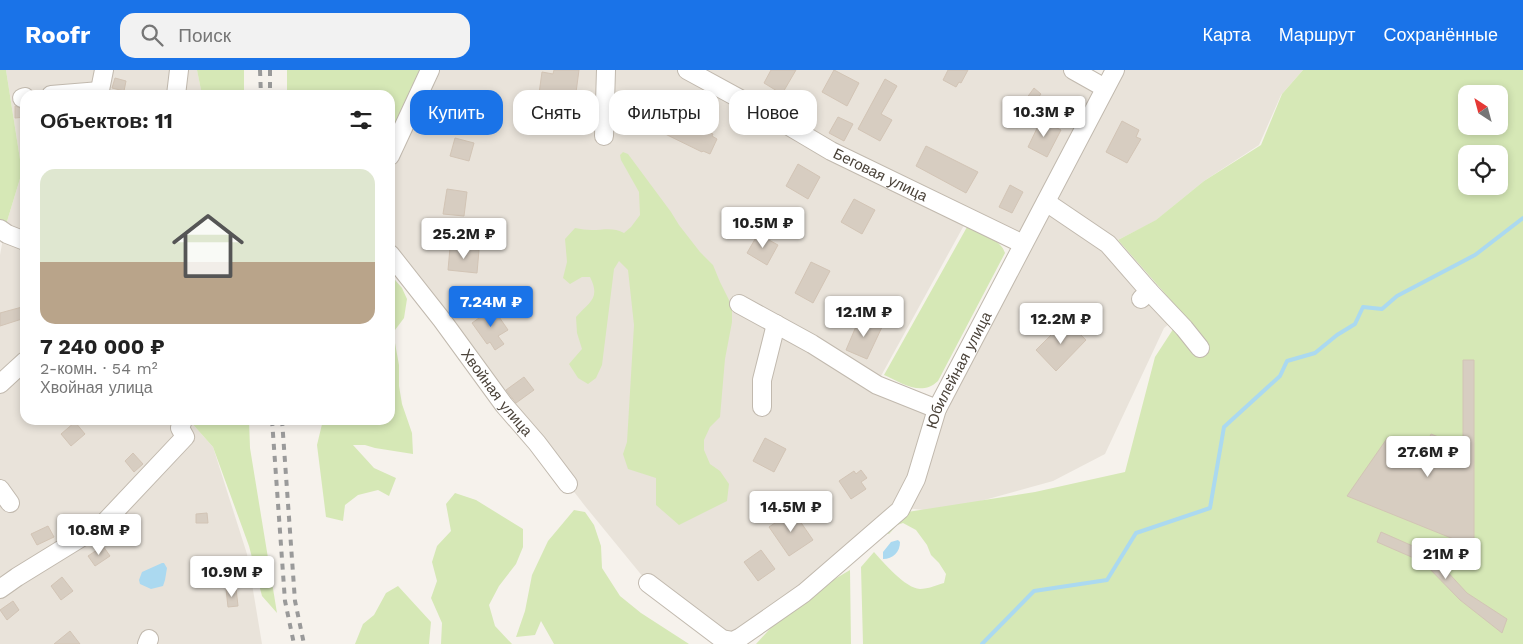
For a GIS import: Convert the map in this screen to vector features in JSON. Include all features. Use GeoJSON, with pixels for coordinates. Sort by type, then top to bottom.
{"type":"FeatureCollection","features":[{"type":"Feature","properties":{"kind":"street"},"geometry":{"type":"LineString","coordinates":[[101,90],[104,70]]}},
{"type":"Feature","properties":{"kind":"street"},"geometry":{"type":"LineString","coordinates":[[177,90],[179,70]]}},
{"type":"Feature","properties":{"kind":"street"},"geometry":{"type":"LineString","coordinates":[[395,145],[430,70]]}},
{"type":"Feature","properties":{"kind":"street"},"geometry":{"type":"LineString","coordinates":[[604,136],[606,70]]}},
{"type":"Feature","properties":{"kind":"street","name":"Беговая улица"},"geometry":{"type":"LineString","coordinates":[[687,70],[831,151],[1023,244]]}},
{"type":"Feature","properties":{"kind":"street"},"geometry":{"type":"LineString","coordinates":[[1074,70],[1105,88]]}},
{"type":"Feature","properties":{"kind":"street","name":"Юбилейная улица"},"geometry":{"type":"LineString","coordinates":[[648,583],[722,639],[733,641],[804,593],[900,510],[916,479],[937,409],[1115,70]]}},
{"type":"Feature","properties":{"kind":"street"},"geometry":{"type":"LineString","coordinates":[[1046,202],[1108,244],[1145,295],[1184,328],[1200,348]]}},
{"type":"Feature","properties":{"kind":"street"},"geometry":{"type":"LineString","coordinates":[[0,229],[20,239]]}},
{"type":"Feature","properties":{"kind":"street","name":"Хвойная улица"},"geometry":{"type":"LineString","coordinates":[[395,260],[442,320],[504,405],[537,443],[568,484]]}},
{"type":"Feature","properties":{"kind":"street"},"geometry":{"type":"LineString","coordinates":[[739,304],[812,344],[877,385],[937,409]]}},
{"type":"Feature","properties":{"kind":"street"},"geometry":{"type":"LineString","coordinates":[[762,407],[762,380],[776,324]]}},
{"type":"Feature","properties":{"kind":"street"},"geometry":{"type":"LineString","coordinates":[[0,384],[20,366]]}},
{"type":"Feature","properties":{"kind":"street"},"geometry":{"type":"LineString","coordinates":[[0,589],[16,577],[104,524],[185,437],[180,428],[181,425]]}},
{"type":"Feature","properties":{"kind":"street"},"geometry":{"type":"LineString","coordinates":[[0,489],[10,503]]}},
{"type":"Feature","properties":{"kind":"shaded area"},"geometry":{"type":"Polygon","coordinates":[[[6,70],[197,70],[201,90],[20,90],[20,159],[6,70]]]}},
{"type":"Feature","properties":{"kind":"shaded area"},"geometry":{"type":"Polygon","coordinates":[[[430,70],[1073,70],[1105,88],[1115,70],[1303,70],[1281,95],[1259,145],[1204,181],[1155,221],[1108,245],[1175,319],[1164,328],[1105,454],[1053,481],[941,512],[906,508],[733,640],[648,583],[585,506],[395,259],[395,145],[410,113],[410,135],[503,135],[503,90],[421,90],[430,70]],[[968,218],[876,385],[937,408],[1025,245],[968,218]]]}},
{"type":"Feature","properties":{"kind":"shaded area"},"geometry":{"type":"Polygon","coordinates":[[[20,179],[20,425],[193,425],[213,447],[247,554],[262,644],[0,644],[0,255],[5,228],[20,179]]]}},
{"type":"Feature","properties":{"kind":"green space"},"geometry":{"type":"Polygon","coordinates":[[[0,70],[6,70],[20,159],[20,179],[5,228],[0,223],[0,70]]]}},
{"type":"Feature","properties":{"kind":"green space"},"geometry":{"type":"Polygon","coordinates":[[[197,70],[244,70],[244,90],[201,90],[197,70]]]}},
{"type":"Feature","properties":{"kind":"green space"},"geometry":{"type":"Polygon","coordinates":[[[287,70],[423,70],[414,90],[410,90],[410,100],[395,134],[395,90],[287,90],[287,70]]]}},
{"type":"Feature","properties":{"kind":"green space"},"geometry":{"type":"Polygon","coordinates":[[[1303,70],[1523,70],[1523,644],[863,644],[861,567],[874,552],[895,574],[914,588],[929,588],[944,583],[946,574],[931,555],[927,545],[916,530],[903,523],[897,525],[889,534],[886,533],[901,513],[1035,492],[1125,472],[1155,357],[1183,314],[1118,240],[1156,220],[1204,181],[1261,145],[1282,94],[1303,70]]]}},
{"type":"Feature","properties":{"kind":"green space"},"geometry":{"type":"Polygon","coordinates":[[[623,152],[628,154],[679,225],[713,265],[732,306],[732,322],[725,359],[720,417],[710,427],[704,440],[704,450],[710,464],[720,471],[729,484],[727,501],[679,525],[656,505],[656,478],[628,469],[623,454],[627,442],[634,325],[628,270],[619,261],[614,269],[602,365],[596,378],[588,384],[578,378],[569,364],[582,349],[577,333],[576,317],[592,300],[594,290],[590,277],[582,277],[570,284],[563,278],[567,262],[565,239],[575,228],[590,230],[612,229],[624,233],[640,215],[639,192],[621,160],[620,155],[623,152]]]}},
{"type":"Feature","properties":{"kind":"green space"},"geometry":{"type":"Polygon","coordinates":[[[967,227],[995,240],[1005,253],[938,381],[932,386],[925,388],[905,385],[884,375],[967,227]]]}},
{"type":"Feature","properties":{"kind":"green space"},"geometry":{"type":"Polygon","coordinates":[[[395,280],[402,288],[407,299],[404,318],[395,330],[395,280]]]}},
{"type":"Feature","properties":{"kind":"green space"},"geometry":{"type":"Polygon","coordinates":[[[395,343],[399,365],[399,386],[402,404],[412,433],[413,454],[365,445],[353,445],[374,468],[396,478],[389,496],[378,490],[358,495],[345,505],[343,521],[326,517],[317,445],[322,425],[395,425],[395,343]]]}},
{"type":"Feature","properties":{"kind":"green space"},"geometry":{"type":"Polygon","coordinates":[[[193,425],[249,425],[250,448],[277,613],[262,596],[249,546],[213,447],[193,425]]]}},
{"type":"Feature","properties":{"kind":"green space"},"geometry":{"type":"Polygon","coordinates":[[[455,493],[476,500],[523,529],[523,547],[516,564],[499,586],[489,605],[495,626],[512,644],[441,644],[442,623],[431,598],[437,581],[432,562],[437,546],[451,531],[446,504],[455,493]]]}},
{"type":"Feature","properties":{"kind":"green space"},"geometry":{"type":"Polygon","coordinates":[[[574,510],[585,512],[594,525],[601,546],[602,568],[620,596],[641,613],[689,644],[554,644],[541,621],[535,635],[516,637],[525,611],[532,575],[548,541],[574,510]]]}},
{"type":"Feature","properties":{"kind":"green space"},"geometry":{"type":"Polygon","coordinates":[[[850,570],[851,644],[756,644],[787,610],[850,570]]]}},
{"type":"Feature","properties":{"kind":"green space"},"geometry":{"type":"Polygon","coordinates":[[[398,586],[431,622],[429,644],[355,644],[363,624],[374,615],[386,593],[398,586]]]}},
{"type":"Feature","properties":{"kind":"water"},"geometry":{"type":"Polygon","coordinates":[[[898,540],[900,546],[897,552],[890,558],[883,559],[883,552],[891,542],[898,540]]]}},
{"type":"Feature","properties":{"kind":"water"},"geometry":{"type":"Polygon","coordinates":[[[162,563],[167,568],[163,586],[151,589],[140,584],[139,580],[142,572],[162,563]]]}},
{"type":"Feature","properties":{"kind":"building"},"geometry":{"type":"Polygon","coordinates":[[[554,70],[579,70],[576,90],[540,90],[542,72],[553,74],[554,70]]]}},
{"type":"Feature","properties":{"kind":"building"},"geometry":{"type":"Polygon","coordinates":[[[771,70],[796,70],[784,90],[775,90],[764,83],[771,70]]]}},
{"type":"Feature","properties":{"kind":"building"},"geometry":{"type":"Polygon","coordinates":[[[834,70],[859,83],[847,106],[822,92],[834,70]]]}},
{"type":"Feature","properties":{"kind":"building"},"geometry":{"type":"Polygon","coordinates":[[[948,70],[968,70],[961,83],[959,82],[956,87],[943,80],[948,70]]]}},
{"type":"Feature","properties":{"kind":"building"},"geometry":{"type":"Polygon","coordinates":[[[115,78],[126,81],[124,90],[112,88],[115,78]]]}},
{"type":"Feature","properties":{"kind":"building"},"geometry":{"type":"Polygon","coordinates":[[[885,79],[897,86],[881,114],[892,120],[880,141],[858,129],[885,79]]]}},
{"type":"Feature","properties":{"kind":"building"},"geometry":{"type":"Polygon","coordinates":[[[1034,88],[1041,94],[1033,104],[1026,99],[1034,88]]]}},
{"type":"Feature","properties":{"kind":"building"},"geometry":{"type":"Polygon","coordinates":[[[1076,97],[1084,101],[1072,126],[1063,122],[1076,97]]]}},
{"type":"Feature","properties":{"kind":"building"},"geometry":{"type":"Polygon","coordinates":[[[15,106],[20,108],[20,118],[15,118],[15,106]]]}},
{"type":"Feature","properties":{"kind":"building"},"geometry":{"type":"Polygon","coordinates":[[[838,117],[853,124],[844,141],[829,133],[838,117]]]}},
{"type":"Feature","properties":{"kind":"building"},"geometry":{"type":"Polygon","coordinates":[[[1041,120],[1061,130],[1047,157],[1028,147],[1041,120]]]}},
{"type":"Feature","properties":{"kind":"building"},"geometry":{"type":"Polygon","coordinates":[[[1122,121],[1139,130],[1136,137],[1141,139],[1127,163],[1106,152],[1122,121]]]}},
{"type":"Feature","properties":{"kind":"building"},"geometry":{"type":"Polygon","coordinates":[[[667,135],[712,135],[717,139],[710,154],[667,135]]]}},
{"type":"Feature","properties":{"kind":"building"},"geometry":{"type":"Polygon","coordinates":[[[455,138],[474,143],[469,161],[450,156],[455,138]]]}},
{"type":"Feature","properties":{"kind":"building"},"geometry":{"type":"Polygon","coordinates":[[[926,146],[978,172],[966,193],[916,166],[926,146]]]}},
{"type":"Feature","properties":{"kind":"building"},"geometry":{"type":"Polygon","coordinates":[[[798,164],[820,177],[808,199],[786,186],[798,164]]]}},
{"type":"Feature","properties":{"kind":"building"},"geometry":{"type":"Polygon","coordinates":[[[1010,185],[1023,192],[1012,213],[999,207],[1010,185]]]}},
{"type":"Feature","properties":{"kind":"building"},"geometry":{"type":"Polygon","coordinates":[[[447,189],[467,192],[464,216],[443,214],[447,189]]]}},
{"type":"Feature","properties":{"kind":"building"},"geometry":{"type":"Polygon","coordinates":[[[854,199],[875,210],[862,234],[841,222],[854,199]]]}},
{"type":"Feature","properties":{"kind":"building"},"geometry":{"type":"Polygon","coordinates":[[[758,234],[778,245],[767,265],[747,253],[758,234]]]}},
{"type":"Feature","properties":{"kind":"building"},"geometry":{"type":"Polygon","coordinates":[[[450,248],[479,250],[477,273],[448,270],[450,248]]]}},
{"type":"Feature","properties":{"kind":"building"},"geometry":{"type":"Polygon","coordinates":[[[811,262],[830,271],[813,303],[795,293],[811,262]]]}},
{"type":"Feature","properties":{"kind":"building"},"geometry":{"type":"Polygon","coordinates":[[[20,308],[20,320],[0,326],[0,313],[20,308]]]}},
{"type":"Feature","properties":{"kind":"building"},"geometry":{"type":"Polygon","coordinates":[[[493,308],[508,330],[498,336],[504,344],[495,350],[490,342],[487,344],[472,323],[493,308]]]}},
{"type":"Feature","properties":{"kind":"building"},"geometry":{"type":"Polygon","coordinates":[[[860,317],[882,327],[867,359],[846,350],[860,317]]]}},
{"type":"Feature","properties":{"kind":"building"},"geometry":{"type":"Polygon","coordinates":[[[1066,320],[1086,340],[1056,371],[1036,350],[1066,320]]]}},
{"type":"Feature","properties":{"kind":"building"},"geometry":{"type":"Polygon","coordinates":[[[1463,360],[1474,360],[1474,544],[1466,544],[1347,496],[1388,437],[1421,457],[1431,434],[1463,447],[1463,360]]]}},
{"type":"Feature","properties":{"kind":"building"},"geometry":{"type":"Polygon","coordinates":[[[524,377],[534,390],[516,403],[506,390],[524,377]]]}},
{"type":"Feature","properties":{"kind":"building"},"geometry":{"type":"Polygon","coordinates":[[[72,425],[78,425],[85,434],[71,446],[61,434],[72,425]]]}},
{"type":"Feature","properties":{"kind":"building"},"geometry":{"type":"Polygon","coordinates":[[[765,438],[786,449],[774,472],[753,461],[765,438]]]}},
{"type":"Feature","properties":{"kind":"building"},"geometry":{"type":"Polygon","coordinates":[[[133,453],[143,464],[134,472],[125,461],[133,453]]]}},
{"type":"Feature","properties":{"kind":"building"},"geometry":{"type":"Polygon","coordinates":[[[861,470],[867,478],[861,482],[866,489],[851,499],[839,481],[854,471],[856,474],[861,470]]]}},
{"type":"Feature","properties":{"kind":"building"},"geometry":{"type":"Polygon","coordinates":[[[793,511],[813,540],[789,556],[769,527],[793,511]]]}},
{"type":"Feature","properties":{"kind":"building"},"geometry":{"type":"Polygon","coordinates":[[[207,513],[208,523],[196,523],[196,514],[207,513]]]}},
{"type":"Feature","properties":{"kind":"building"},"geometry":{"type":"Polygon","coordinates":[[[48,526],[54,537],[37,545],[31,534],[48,526]]]}},
{"type":"Feature","properties":{"kind":"building"},"geometry":{"type":"Polygon","coordinates":[[[1381,532],[1431,554],[1467,593],[1507,619],[1502,633],[1460,600],[1423,562],[1377,542],[1381,532]]]}},
{"type":"Feature","properties":{"kind":"building"},"geometry":{"type":"Polygon","coordinates":[[[103,546],[110,556],[95,566],[88,556],[103,546]]]}},
{"type":"Feature","properties":{"kind":"building"},"geometry":{"type":"Polygon","coordinates":[[[761,550],[775,569],[758,581],[744,562],[761,550]]]}},
{"type":"Feature","properties":{"kind":"building"},"geometry":{"type":"Polygon","coordinates":[[[62,577],[73,591],[61,600],[51,586],[62,577]]]}},
{"type":"Feature","properties":{"kind":"building"},"geometry":{"type":"Polygon","coordinates":[[[236,588],[238,606],[228,607],[226,589],[236,588]]]}},
{"type":"Feature","properties":{"kind":"building"},"geometry":{"type":"Polygon","coordinates":[[[13,601],[19,610],[7,620],[0,610],[13,601]]]}},
{"type":"Feature","properties":{"kind":"building"},"geometry":{"type":"Polygon","coordinates":[[[70,631],[80,644],[54,644],[70,631]]]}},
{"type":"Feature","properties":{"kind":"waterway"},"geometry":{"type":"LineString","coordinates":[[982,644],[1034,591],[1107,580],[1136,533],[1210,508],[1224,427],[1280,376],[1287,361],[1315,353],[1337,335],[1355,324],[1363,307],[1382,309],[1397,296],[1475,255],[1523,218]]}},
{"type":"Feature","properties":{"kind":"railway"},"geometry":{"type":"LineString","coordinates":[[260,70],[261,90]]}},
{"type":"Feature","properties":{"kind":"railway"},"geometry":{"type":"LineString","coordinates":[[270,70],[270,90]]}},
{"type":"Feature","properties":{"kind":"railway"},"geometry":{"type":"LineString","coordinates":[[272,425],[285,601],[294,644]]}},
{"type":"Feature","properties":{"kind":"railway"},"geometry":{"type":"LineString","coordinates":[[282,425],[295,601],[304,644]]}}]}
